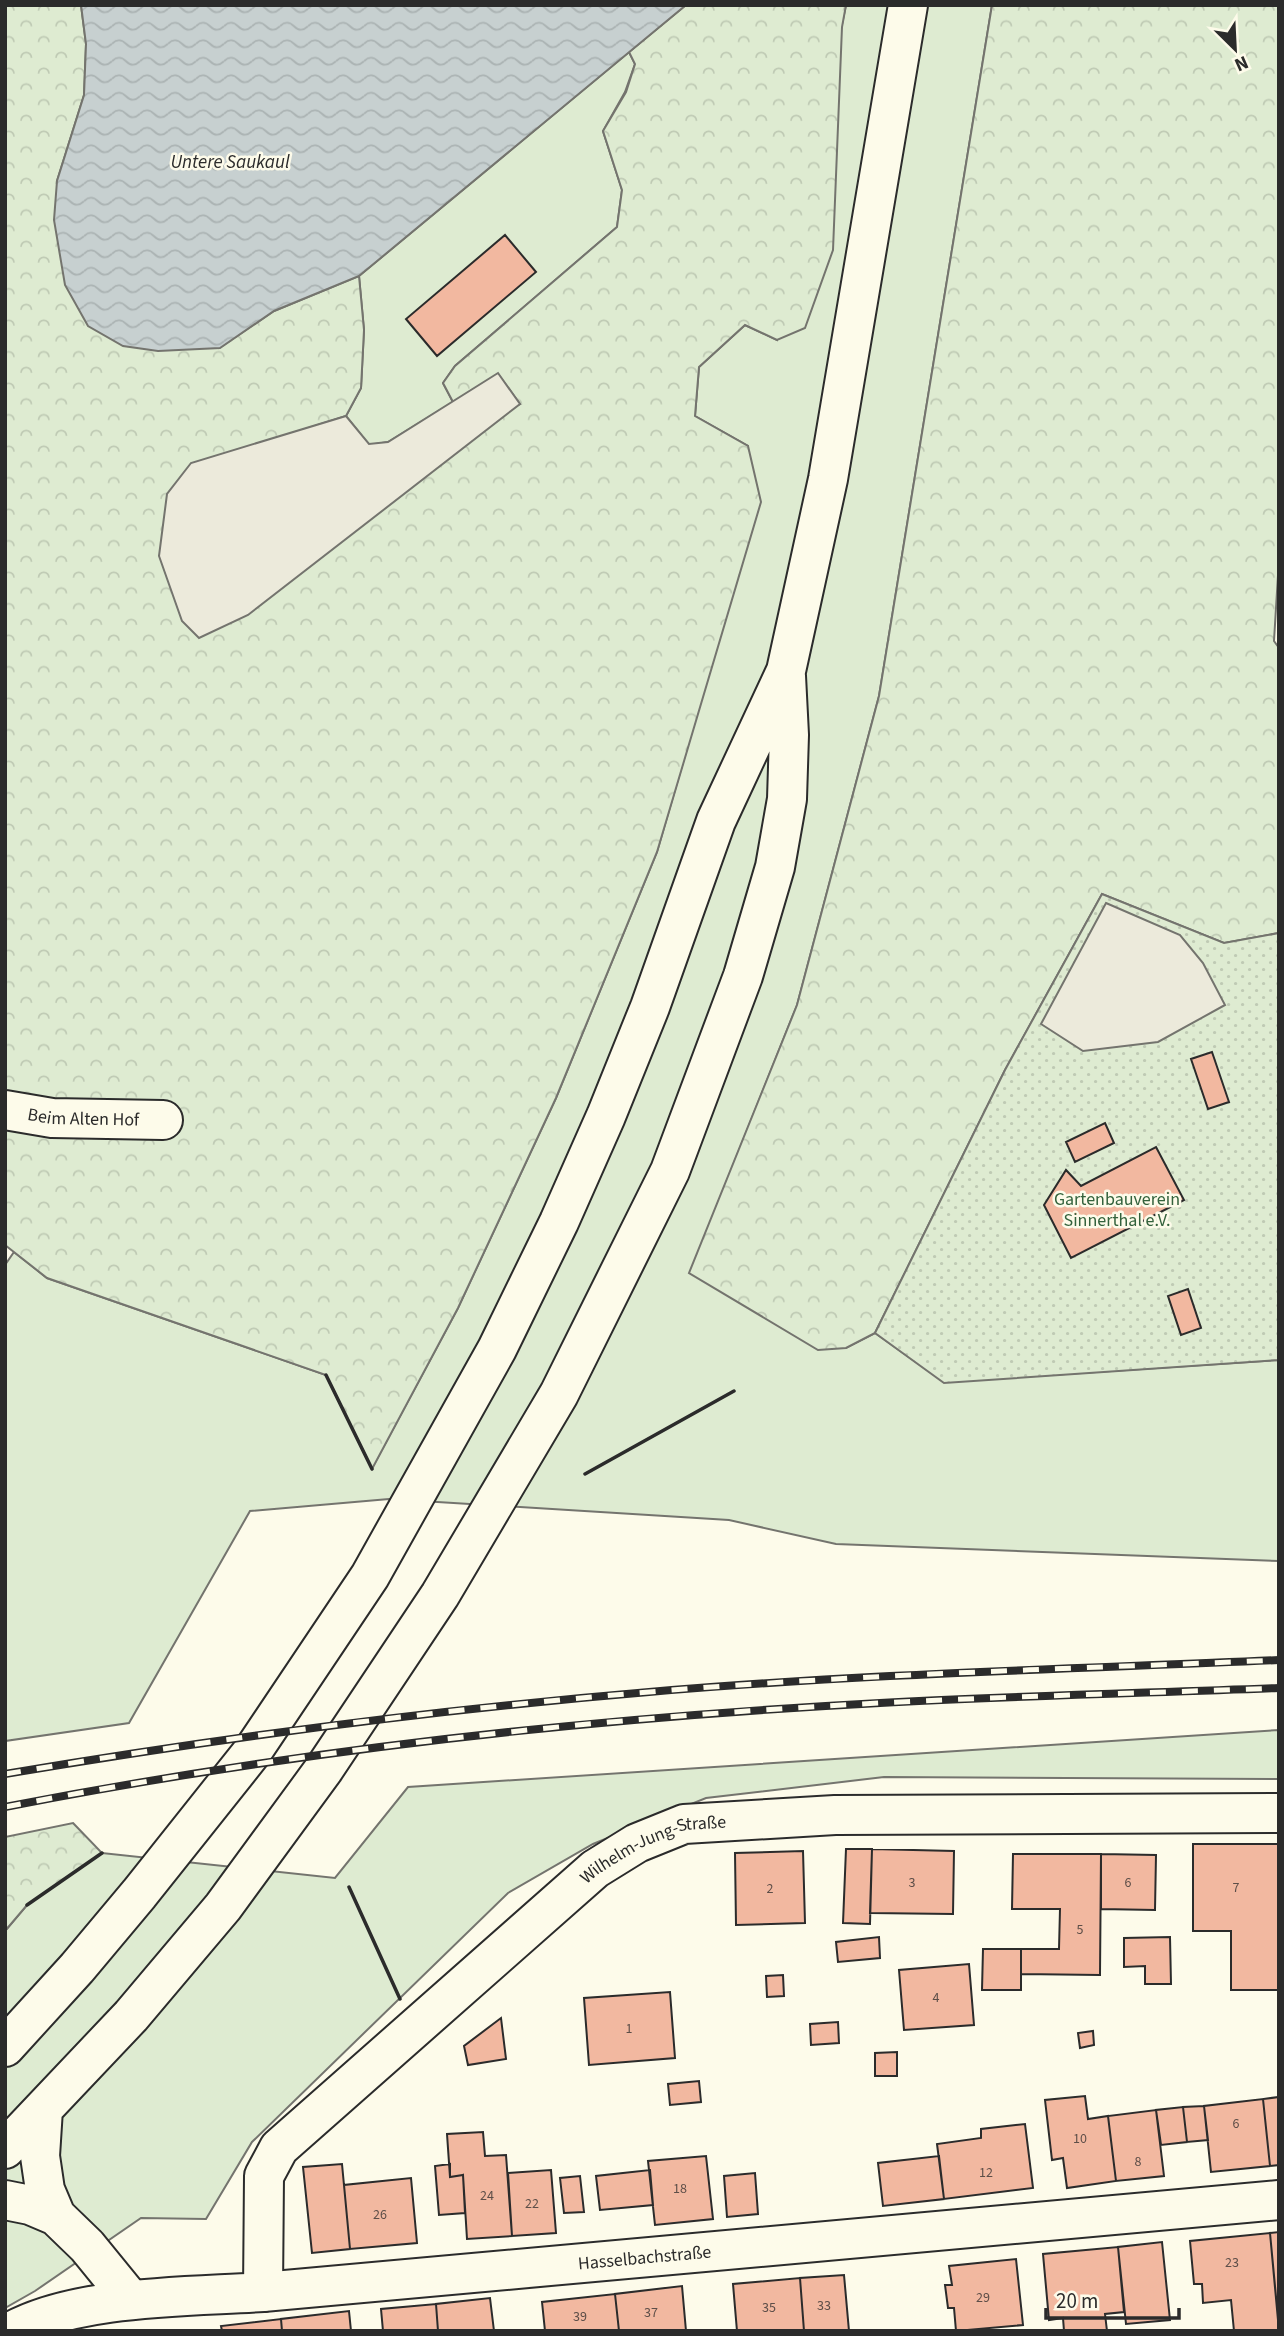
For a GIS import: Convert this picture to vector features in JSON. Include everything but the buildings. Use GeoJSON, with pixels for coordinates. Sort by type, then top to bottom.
{"type":"FeatureCollection","features":[{"type":"Feature","properties":{"kind":"main road"},"geometry":{"type":"LineString","coordinates":[[5,2047],[130,1904],[252,1752],[370,1576],[497,1349],[559,1222],[606,1116],[650,1007],[716,821],[786,671],[828,480],[908,5]]}},
{"type":"Feature","properties":{"kind":"main road"},"geometry":{"type":"LineString","coordinates":[[5,2148],[131,2016],[223,1907],[324,1769],[440,1595],[559,1394],[670,1171],[743,976],[775,867],[788,799],[786,671]]}},
{"type":"Feature","properties":{"kind":"main road","name":"Beim Alten Hof"},"geometry":{"type":"LineString","coordinates":[[5,1110],[52,1118],[163,1120]]}},
{"type":"Feature","properties":{"kind":"main road","name":"Wilhelm-Jung-Straße"},"geometry":{"type":"LineString","coordinates":[[263,2292],[264,2176],[279,2148],[595,1869],[637,1843],[684,1824],[835,1815],[1279,1813]]}},
{"type":"Feature","properties":{"kind":"main road"},"geometry":{"type":"LineString","coordinates":[[43,2109],[40,2156],[45,2190],[56,2216]]}},
{"type":"Feature","properties":{"kind":"main road"},"geometry":{"type":"LineString","coordinates":[[5,2200],[30,2205],[56,2216],[87,2246],[131,2300]]}},
{"type":"Feature","properties":{"kind":"main road","name":"Hasselbachstraße"},"geometry":{"type":"LineString","coordinates":[[12,2331],[61,2313],[131,2300],[263,2292],[1279,2200]]}},
{"type":"Feature","properties":{"kind":"green space"},"geometry":{"type":"Polygon","coordinates":[[[5,5],[81,5],[86,44],[84,95],[57,181],[219,348],[274,311],[359,276],[364,330],[361,388],[346,416],[293,433],[159,556],[520,404],[498,374],[453,402],[443,383],[455,366],[617,227],[622,190],[603,131],[626,92],[635,64],[629,52],[686,5],[846,5],[842,27],[833,250],[805,328],[777,340],[745,325],[699,367],[695,416],[748,446],[761,502],[657,852],[556,1098],[458,1308],[372,1469],[326,1375],[47,1278],[5,1245],[5,5]]]}},
{"type":"Feature","properties":{"kind":"green space"},"geometry":{"type":"Polygon","coordinates":[[[846,5],[992,5],[879,696],[797,1005],[690,1273],[846,1348],[875,1333],[944,1382],[1279,1360],[1279,1561],[836,1544],[729,1520],[389,1499],[250,1511],[129,1723],[5,1741],[5,1265],[14,1252],[47,1278],[326,1375],[372,1468],[458,1308],[556,1098],[657,852],[702,697],[748,446],[695,416],[699,367],[745,325],[777,340],[846,5]]]}},
{"type":"Feature","properties":{"kind":"green space"},"geometry":{"type":"Polygon","coordinates":[[[992,5],[1279,5],[1279,559],[1274,641],[1279,648],[1279,933],[1224,943],[1102,894],[1005,1070],[875,1333],[846,1348],[818,1350],[689,1273],[797,1005],[879,696],[992,5]]]}},
{"type":"Feature","properties":{"kind":"green space"},"geometry":{"type":"Polygon","coordinates":[[[629,52],[635,64],[625,92],[603,131],[622,190],[617,227],[455,366],[443,383],[453,402],[388,442],[369,445],[346,416],[361,388],[364,330],[359,276],[629,52]]]}},
{"type":"Feature","properties":{"kind":"green space","name":"Gartenbauverein Sinnerthal e.V."},"geometry":{"type":"Polygon","coordinates":[[[1102,894],[1224,943],[1279,933],[1279,1360],[944,1383],[875,1333],[1005,1070],[1102,894]]]}},
{"type":"Feature","properties":{"kind":"green space"},"geometry":{"type":"Polygon","coordinates":[[[1279,1730],[1279,1779],[884,1777],[706,1798],[593,1844],[508,1893],[252,2142],[206,2219],[141,2218],[35,2291],[5,2308],[5,1931],[27,1905],[102,1853],[335,1878],[408,1787],[1279,1730]]]}},
{"type":"Feature","properties":{"kind":"green space"},"geometry":{"type":"Polygon","coordinates":[[[73,1823],[102,1853],[27,1905],[5,1931],[5,1837],[73,1823]]]}},
{"type":"Feature","properties":{"kind":"shaded area"},"geometry":{"type":"Polygon","coordinates":[[[498,373],[520,404],[248,615],[199,638],[182,621],[159,556],[167,494],[191,463],[346,416],[369,444],[388,442],[498,373]]]}},
{"type":"Feature","properties":{"kind":"shaded area"},"geometry":{"type":"Polygon","coordinates":[[[1106,903],[1180,935],[1203,963],[1225,1005],[1158,1042],[1083,1051],[1041,1024],[1106,903]]]}},
{"type":"Feature","properties":{"kind":"water","name":"Untere Saukaul"},"geometry":{"type":"Polygon","coordinates":[[[81,5],[686,5],[359,276],[274,311],[220,348],[158,351],[123,346],[88,326],[65,285],[54,220],[57,181],[84,95],[86,44],[81,5]]]}},
{"type":"Feature","properties":{"kind":"railway"},"geometry":{"type":"LineString","coordinates":[[5,1774],[326,1726],[568,1699],[806,1681],[1279,1660]]}},
{"type":"Feature","properties":{"kind":"railway"},"geometry":{"type":"LineString","coordinates":[[5,1807],[331,1753],[550,1728],[770,1709],[1030,1696],[1279,1688]]}},
{"type":"Feature","properties":{"kind":"wall"},"geometry":{"type":"LineString","coordinates":[[326,1375],[372,1469]]}},
{"type":"Feature","properties":{"kind":"wall"},"geometry":{"type":"LineString","coordinates":[[585,1474],[734,1391]]}},
{"type":"Feature","properties":{"kind":"wall"},"geometry":{"type":"LineString","coordinates":[[27,1905],[102,1853]]}},
{"type":"Feature","properties":{"kind":"wall"},"geometry":{"type":"LineString","coordinates":[[349,1887],[400,1999]]}}]}
